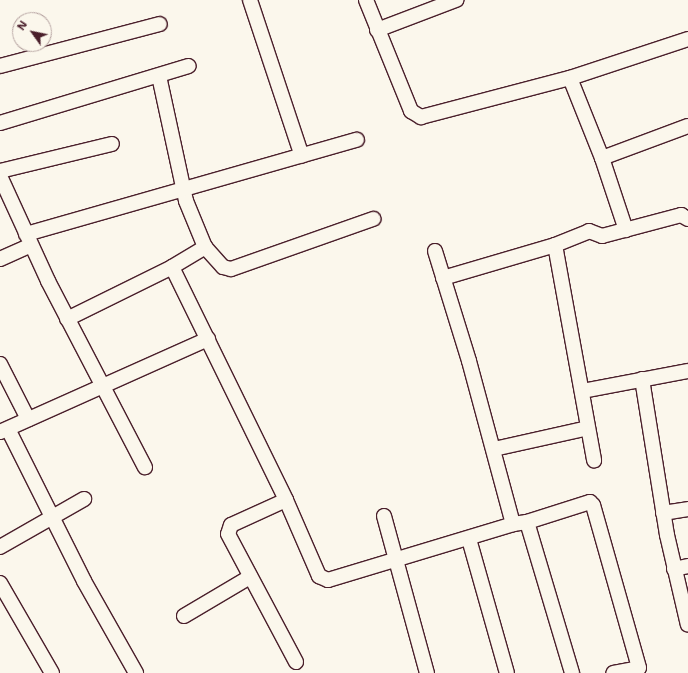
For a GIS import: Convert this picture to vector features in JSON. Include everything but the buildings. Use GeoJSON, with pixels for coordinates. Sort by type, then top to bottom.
{"type":"FeatureCollection","features":[{"type":"Feature","properties":{"kind":"street"},"geometry":{"type":"LineString","coordinates":[[250,0],[302,156]]}},
{"type":"Feature","properties":{"kind":"street"},"geometry":{"type":"LineString","coordinates":[[366,0],[411,111],[416,116],[421,117],[570,78],[688,39]]}},
{"type":"Feature","properties":{"kind":"street"},"geometry":{"type":"LineString","coordinates":[[377,30],[456,0]]}},
{"type":"Feature","properties":{"kind":"street"},"geometry":{"type":"LineString","coordinates":[[0,66],[160,24]]}},
{"type":"Feature","properties":{"kind":"street"},"geometry":{"type":"LineString","coordinates":[[0,123],[189,66]]}},
{"type":"Feature","properties":{"kind":"street"},"geometry":{"type":"LineString","coordinates":[[159,76],[183,188],[206,248],[223,266],[231,269],[373,219]]}},
{"type":"Feature","properties":{"kind":"street"},"geometry":{"type":"LineString","coordinates":[[570,78],[602,158],[626,230]]}},
{"type":"Feature","properties":{"kind":"street"},"geometry":{"type":"LineString","coordinates":[[602,158],[688,126]]}},
{"type":"Feature","properties":{"kind":"street"},"geometry":{"type":"LineString","coordinates":[[0,259],[28,240],[183,188],[357,140]]}},
{"type":"Feature","properties":{"kind":"street"},"geometry":{"type":"LineString","coordinates":[[0,171],[112,144]]}},
{"type":"Feature","properties":{"kind":"street"},"geometry":{"type":"LineString","coordinates":[[1,183],[101,386],[145,468]]}},
{"type":"Feature","properties":{"kind":"street"},"geometry":{"type":"LineString","coordinates":[[443,278],[555,245],[588,231],[600,236],[681,215],[688,219]]}},
{"type":"Feature","properties":{"kind":"street"},"geometry":{"type":"LineString","coordinates":[[555,245],[594,460]]}},
{"type":"Feature","properties":{"kind":"street"},"geometry":{"type":"LineString","coordinates":[[67,318],[172,267],[206,248]]}},
{"type":"Feature","properties":{"kind":"street"},"geometry":{"type":"LineString","coordinates":[[435,251],[494,449],[572,673]]}},
{"type":"Feature","properties":{"kind":"street"},"geometry":{"type":"LineString","coordinates":[[172,267],[286,500],[315,570],[324,579],[469,539],[590,502],[593,504],[640,671],[613,673]]}},
{"type":"Feature","properties":{"kind":"street"},"geometry":{"type":"LineString","coordinates":[[136,673],[4,430],[208,339]]}},
{"type":"Feature","properties":{"kind":"street"},"geometry":{"type":"LineString","coordinates":[[0,364],[28,419]]}},
{"type":"Feature","properties":{"kind":"street"},"geometry":{"type":"LineString","coordinates":[[582,391],[688,371]]}},
{"type":"Feature","properties":{"kind":"street"},"geometry":{"type":"LineString","coordinates":[[642,379],[663,513],[681,568],[688,625]]}},
{"type":"Feature","properties":{"kind":"street"},"geometry":{"type":"LineString","coordinates":[[494,449],[588,428]]}},
{"type":"Feature","properties":{"kind":"street"},"geometry":{"type":"LineString","coordinates":[[0,547],[51,516],[84,499]]}},
{"type":"Feature","properties":{"kind":"street"},"geometry":{"type":"LineString","coordinates":[[286,500],[228,528],[228,534],[250,578],[296,662]]}},
{"type":"Feature","properties":{"kind":"street"},"geometry":{"type":"LineString","coordinates":[[663,513],[688,509]]}},
{"type":"Feature","properties":{"kind":"street"},"geometry":{"type":"LineString","coordinates":[[384,516],[427,673]]}},
{"type":"Feature","properties":{"kind":"street"},"geometry":{"type":"LineString","coordinates":[[469,539],[507,673]]}},
{"type":"Feature","properties":{"kind":"street"},"geometry":{"type":"LineString","coordinates":[[184,616],[250,578]]}},
{"type":"Feature","properties":{"kind":"street"},"geometry":{"type":"LineString","coordinates":[[0,583],[52,673]]}}]}
